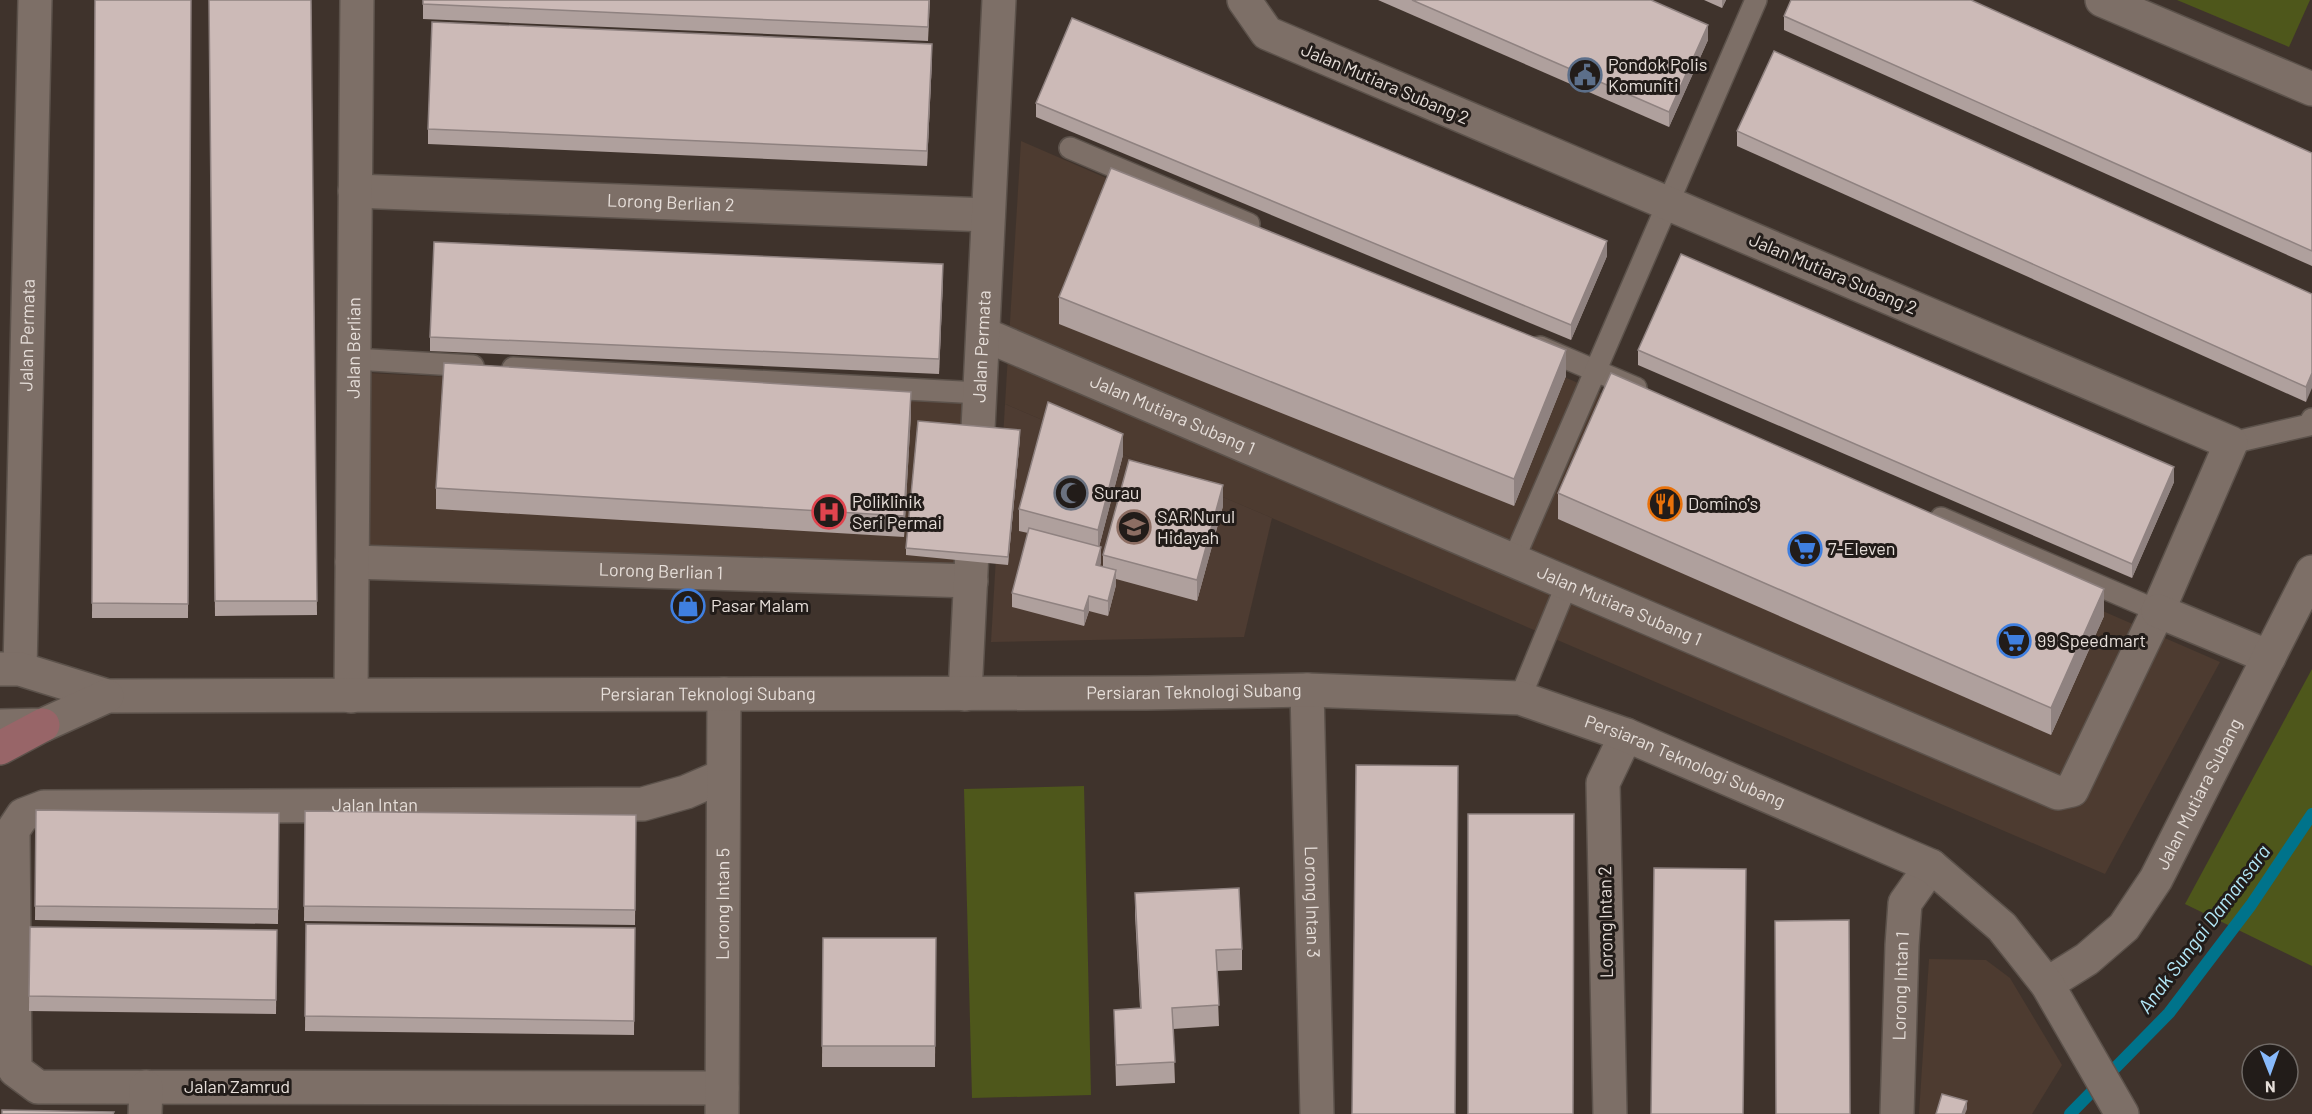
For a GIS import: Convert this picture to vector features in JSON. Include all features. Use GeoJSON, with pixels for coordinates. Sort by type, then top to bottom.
{"type":"FeatureCollection","features":[{"type":"Feature","properties":{"kind":"main road"},"geometry":{"type":"LineString","coordinates":[[0,747],[43,725]]}},
{"type":"Feature","properties":{"kind":"street","name":"Jalan Permata"},"geometry":{"type":"LineString","coordinates":[[10,669],[35,0]]}},
{"type":"Feature","properties":{"kind":"street","name":"Jalan Berlian"},"geometry":{"type":"LineString","coordinates":[[351,696],[357,0]]}},
{"type":"Feature","properties":{"kind":"street","name":"Jalan Permata"},"geometry":{"type":"LineString","coordinates":[[965,693],[999,0]]}},
{"type":"Feature","properties":{"kind":"street","name":"Jalan Mutiara Subang 2"},"geometry":{"type":"LineString","coordinates":[[1244,0],[1267,33],[2231,443]]}},
{"type":"Feature","properties":{"kind":"street"},"geometry":{"type":"LineString","coordinates":[[2102,0],[2312,89]]}},
{"type":"Feature","properties":{"kind":"street","name":"Lorong Berlian 2"},"geometry":{"type":"LineString","coordinates":[[355,191],[988,215]]}},
{"type":"Feature","properties":{"kind":"street","name":"Jalan Mutiara Subang 1"},"geometry":{"type":"LineString","coordinates":[[982,334],[2058,793],[2072,790],[2158,611]]}},
{"type":"Feature","properties":{"kind":"street"},"geometry":{"type":"LineString","coordinates":[[2231,443],[2158,611],[2268,657]]}},
{"type":"Feature","properties":{"kind":"street","name":"Lorong Berlian 1"},"geometry":{"type":"LineString","coordinates":[[352,562],[971,581]]}},
{"type":"Feature","properties":{"kind":"street","name":"Jalan Mutiara Subang"},"geometry":{"type":"LineString","coordinates":[[2047,984],[2087,959],[2124,927],[2156,879],[2312,572]]}},
{"type":"Feature","properties":{"kind":"street","name":"Persiaran Teknologi Subang"},"geometry":{"type":"LineString","coordinates":[[10,669],[107,696],[1307,690],[1520,698],[1626,735],[1931,866],[2002,927],[2047,984],[2122,1114]]}},
{"type":"Feature","properties":{"kind":"street","name":"Lorong Intan 3"},"geometry":{"type":"LineString","coordinates":[[1307,690],[1317,1114]]}},
{"type":"Feature","properties":{"kind":"street","name":"Lorong Intan 5"},"geometry":{"type":"LineString","coordinates":[[722,1101],[724,694]]}},
{"type":"Feature","properties":{"kind":"street","name":"Persiaran Teknologi Subang"},"geometry":{"type":"LineString","coordinates":[[0,726],[43,725],[107,696]]}},
{"type":"Feature","properties":{"kind":"street","name":"Lorong Intan 2"},"geometry":{"type":"LineString","coordinates":[[1610,1114],[1603,783],[1626,735]]}},
{"type":"Feature","properties":{"kind":"street","name":"Jalan Intan"},"geometry":{"type":"LineString","coordinates":[[23,815],[44,807],[644,804],[686,792],[723,776]]}},
{"type":"Feature","properties":{"kind":"street","name":"Jalan Zamrud"},"geometry":{"type":"LineString","coordinates":[[23,815],[13,830],[15,1070],[38,1087],[145,1100],[722,1101]]}},
{"type":"Feature","properties":{"kind":"street","name":"Lorong Intan 1"},"geometry":{"type":"LineString","coordinates":[[1897,1114],[1905,903],[1931,866]]}},
{"type":"Feature","properties":{"kind":"lane"},"geometry":{"type":"LineString","coordinates":[[1513,561],[1756,0]]}},
{"type":"Feature","properties":{"kind":"lane"},"geometry":{"type":"LineString","coordinates":[[1070,148],[1268,231]]}},
{"type":"Feature","properties":{"kind":"lane"},"geometry":{"type":"LineString","coordinates":[[1519,339],[1651,394]]}},
{"type":"Feature","properties":{"kind":"lane"},"geometry":{"type":"LineString","coordinates":[[354,359],[980,393]]}},
{"type":"Feature","properties":{"kind":"lane"},"geometry":{"type":"LineString","coordinates":[[2231,443],[2309,425],[2312,419]]}},
{"type":"Feature","properties":{"kind":"lane"},"geometry":{"type":"LineString","coordinates":[[1927,512],[2158,611]]}},
{"type":"Feature","properties":{"kind":"lane"},"geometry":{"type":"LineString","coordinates":[[1520,698],[1567,584]]}},
{"type":"Feature","properties":{"kind":"shaded area"},"geometry":{"type":"Polygon","coordinates":[[[1021,141],[2220,662],[2105,874],[1005,404],[1021,141]]]}},
{"type":"Feature","properties":{"kind":"shaded area"},"geometry":{"type":"Polygon","coordinates":[[[367,373],[962,401],[954,567],[370,549],[367,373]]]}},
{"type":"Feature","properties":{"kind":"shaded area","name":"SAR Nurul Hidayah"},"geometry":{"type":"Polygon","coordinates":[[[1005,404],[1272,518],[1244,637],[991,642],[1005,404]]]}},
{"type":"Feature","properties":{"kind":"shaded area"},"geometry":{"type":"Polygon","coordinates":[[[1929,959],[1986,960],[2010,978],[2062,1065],[2032,1114],[1919,1114],[1929,959]]]}},
{"type":"Feature","properties":{"kind":"green space"},"geometry":{"type":"Polygon","coordinates":[[[2177,0],[2310,0],[2289,47],[2177,0]]]}},
{"type":"Feature","properties":{"kind":"green space"},"geometry":{"type":"Polygon","coordinates":[[[2312,669],[2312,966],[2185,904],[2312,669]]]}},
{"type":"Feature","properties":{"kind":"green space"},"geometry":{"type":"Polygon","coordinates":[[[1084,786],[1091,1095],[972,1098],[964,789],[1084,786]]]}},
{"type":"Feature","properties":{"kind":"building"},"geometry":{"type":"Polygon","coordinates":[[[95,0],[191,0],[188,604],[92,603],[95,0]]]}},
{"type":"Feature","properties":{"kind":"building"},"geometry":{"type":"Polygon","coordinates":[[[209,0],[311,0],[317,601],[215,601],[209,0]]]}},
{"type":"Feature","properties":{"kind":"building"},"geometry":{"type":"Polygon","coordinates":[[[423,0],[929,0],[928,27],[423,4],[423,0]]]}},
{"type":"Feature","properties":{"kind":"building"},"geometry":{"type":"Polygon","coordinates":[[[1412,0],[1651,0],[1708,25],[1669,112],[1412,0]]]}},
{"type":"Feature","properties":{"kind":"building"},"geometry":{"type":"Polygon","coordinates":[[[1791,0],[1971,0],[2312,153],[2312,251],[1784,16],[1791,0]]]}},
{"type":"Feature","properties":{"kind":"building"},"geometry":{"type":"Polygon","coordinates":[[[1072,18],[1607,241],[1571,325],[1036,103],[1072,18]]]}},
{"type":"Feature","properties":{"kind":"building"},"geometry":{"type":"Polygon","coordinates":[[[432,22],[932,44],[927,151],[428,129],[432,22]]]}},
{"type":"Feature","properties":{"kind":"building"},"geometry":{"type":"Polygon","coordinates":[[[1774,51],[2312,294],[2312,373],[2306,387],[1737,131],[1774,51]]]}},
{"type":"Feature","properties":{"kind":"building"},"geometry":{"type":"Polygon","coordinates":[[[1111,168],[1566,350],[1514,479],[1059,297],[1111,168]]]}},
{"type":"Feature","properties":{"kind":"building"},"geometry":{"type":"Polygon","coordinates":[[[434,242],[943,264],[939,359],[430,337],[434,242]]]}},
{"type":"Feature","properties":{"kind":"building"},"geometry":{"type":"Polygon","coordinates":[[[1681,254],[2174,467],[2132,564],[1638,350],[1681,254]]]}},
{"type":"Feature","properties":{"kind":"building"},"geometry":{"type":"Polygon","coordinates":[[[444,363],[911,392],[904,516],[436,488],[444,363]]]}},
{"type":"Feature","properties":{"kind":"building"},"geometry":{"type":"Polygon","coordinates":[[[1611,373],[2104,589],[2051,708],[1558,493],[1611,373]]]}},
{"type":"Feature","properties":{"kind":"building","name":"Surau"},"geometry":{"type":"Polygon","coordinates":[[[1048,402],[1123,434],[1098,530],[1019,509],[1048,402]]]}},
{"type":"Feature","properties":{"kind":"building"},"geometry":{"type":"Polygon","coordinates":[[[918,421],[1020,430],[1008,557],[906,548],[918,421]]]}},
{"type":"Feature","properties":{"kind":"building"},"geometry":{"type":"Polygon","coordinates":[[[1129,460],[1223,485],[1197,580],[1103,555],[1129,460]]]}},
{"type":"Feature","properties":{"kind":"building"},"geometry":{"type":"Polygon","coordinates":[[[1029,528],[1101,547],[1096,565],[1116,570],[1108,601],[1089,596],[1084,611],[1012,593],[1029,528]]]}},
{"type":"Feature","properties":{"kind":"building"},"geometry":{"type":"Polygon","coordinates":[[[1356,765],[1458,766],[1455,1114],[1352,1114],[1356,765]]]}},
{"type":"Feature","properties":{"kind":"building"},"geometry":{"type":"Polygon","coordinates":[[[36,810],[279,813],[278,909],[35,906],[36,810]]]}},
{"type":"Feature","properties":{"kind":"building"},"geometry":{"type":"Polygon","coordinates":[[[305,811],[636,815],[635,910],[304,906],[305,811]]]}},
{"type":"Feature","properties":{"kind":"building"},"geometry":{"type":"Polygon","coordinates":[[[1468,814],[1574,814],[1573,1114],[1468,1114],[1468,814]]]}},
{"type":"Feature","properties":{"kind":"building"},"geometry":{"type":"Polygon","coordinates":[[[1654,868],[1746,869],[1743,1114],[1651,1114],[1654,868]]]}},
{"type":"Feature","properties":{"kind":"building"},"geometry":{"type":"Polygon","coordinates":[[[1239,888],[1242,949],[1216,950],[1219,1005],[1172,1008],[1175,1062],[1116,1065],[1114,1010],[1141,1008],[1135,893],[1239,888]]]}},
{"type":"Feature","properties":{"kind":"building"},"geometry":{"type":"Polygon","coordinates":[[[1849,920],[1850,1114],[1776,1114],[1775,921],[1849,920]]]}},
{"type":"Feature","properties":{"kind":"building"},"geometry":{"type":"Polygon","coordinates":[[[306,924],[635,928],[634,1021],[305,1016],[306,924]]]}},
{"type":"Feature","properties":{"kind":"building"},"geometry":{"type":"Polygon","coordinates":[[[30,927],[277,930],[276,1000],[29,996],[30,927]]]}},
{"type":"Feature","properties":{"kind":"building"},"geometry":{"type":"Polygon","coordinates":[[[823,938],[936,938],[935,1046],[822,1046],[823,938]]]}},
{"type":"Feature","properties":{"kind":"building"},"geometry":{"type":"Polygon","coordinates":[[[1942,1094],[1967,1101],[1962,1114],[1936,1114],[1942,1094]]]}},
{"type":"Feature","properties":{"kind":"building"},"geometry":{"type":"Polygon","coordinates":[[[2,1110],[114,1112],[113,1114],[2,1114],[2,1110]]]}},
{"type":"Feature","properties":{"kind":"waterway","name":"Anak Sungai Damansara"},"geometry":{"type":"LineString","coordinates":[[2070,1114],[2169,1013],[2251,905],[2312,814]]}},
{"type":"Feature","properties":{"kind":"place","name":"Pondok Polis Komuniti"},"geometry":{"type":"Point","coordinates":[1585,75]}},
{"type":"Feature","properties":{"kind":"place","name":"Surau"},"geometry":{"type":"Point","coordinates":[1071,493]}},
{"type":"Feature","properties":{"kind":"place","name":"Domino's"},"geometry":{"type":"Point","coordinates":[1665,504]}},
{"type":"Feature","properties":{"kind":"place","name":"Poliklinik Seri Permai"},"geometry":{"type":"Point","coordinates":[829,512]}},
{"type":"Feature","properties":{"kind":"place","name":"SAR Nurul Hidayah"},"geometry":{"type":"Point","coordinates":[1134,527]}},
{"type":"Feature","properties":{"kind":"place","name":"7-Eleven"},"geometry":{"type":"Point","coordinates":[1805,549]}},
{"type":"Feature","properties":{"kind":"place","name":"Pasar Malam"},"geometry":{"type":"Point","coordinates":[688,606]}},
{"type":"Feature","properties":{"kind":"place","name":"99 Speedmart"},"geometry":{"type":"Point","coordinates":[2014,641]}}]}
